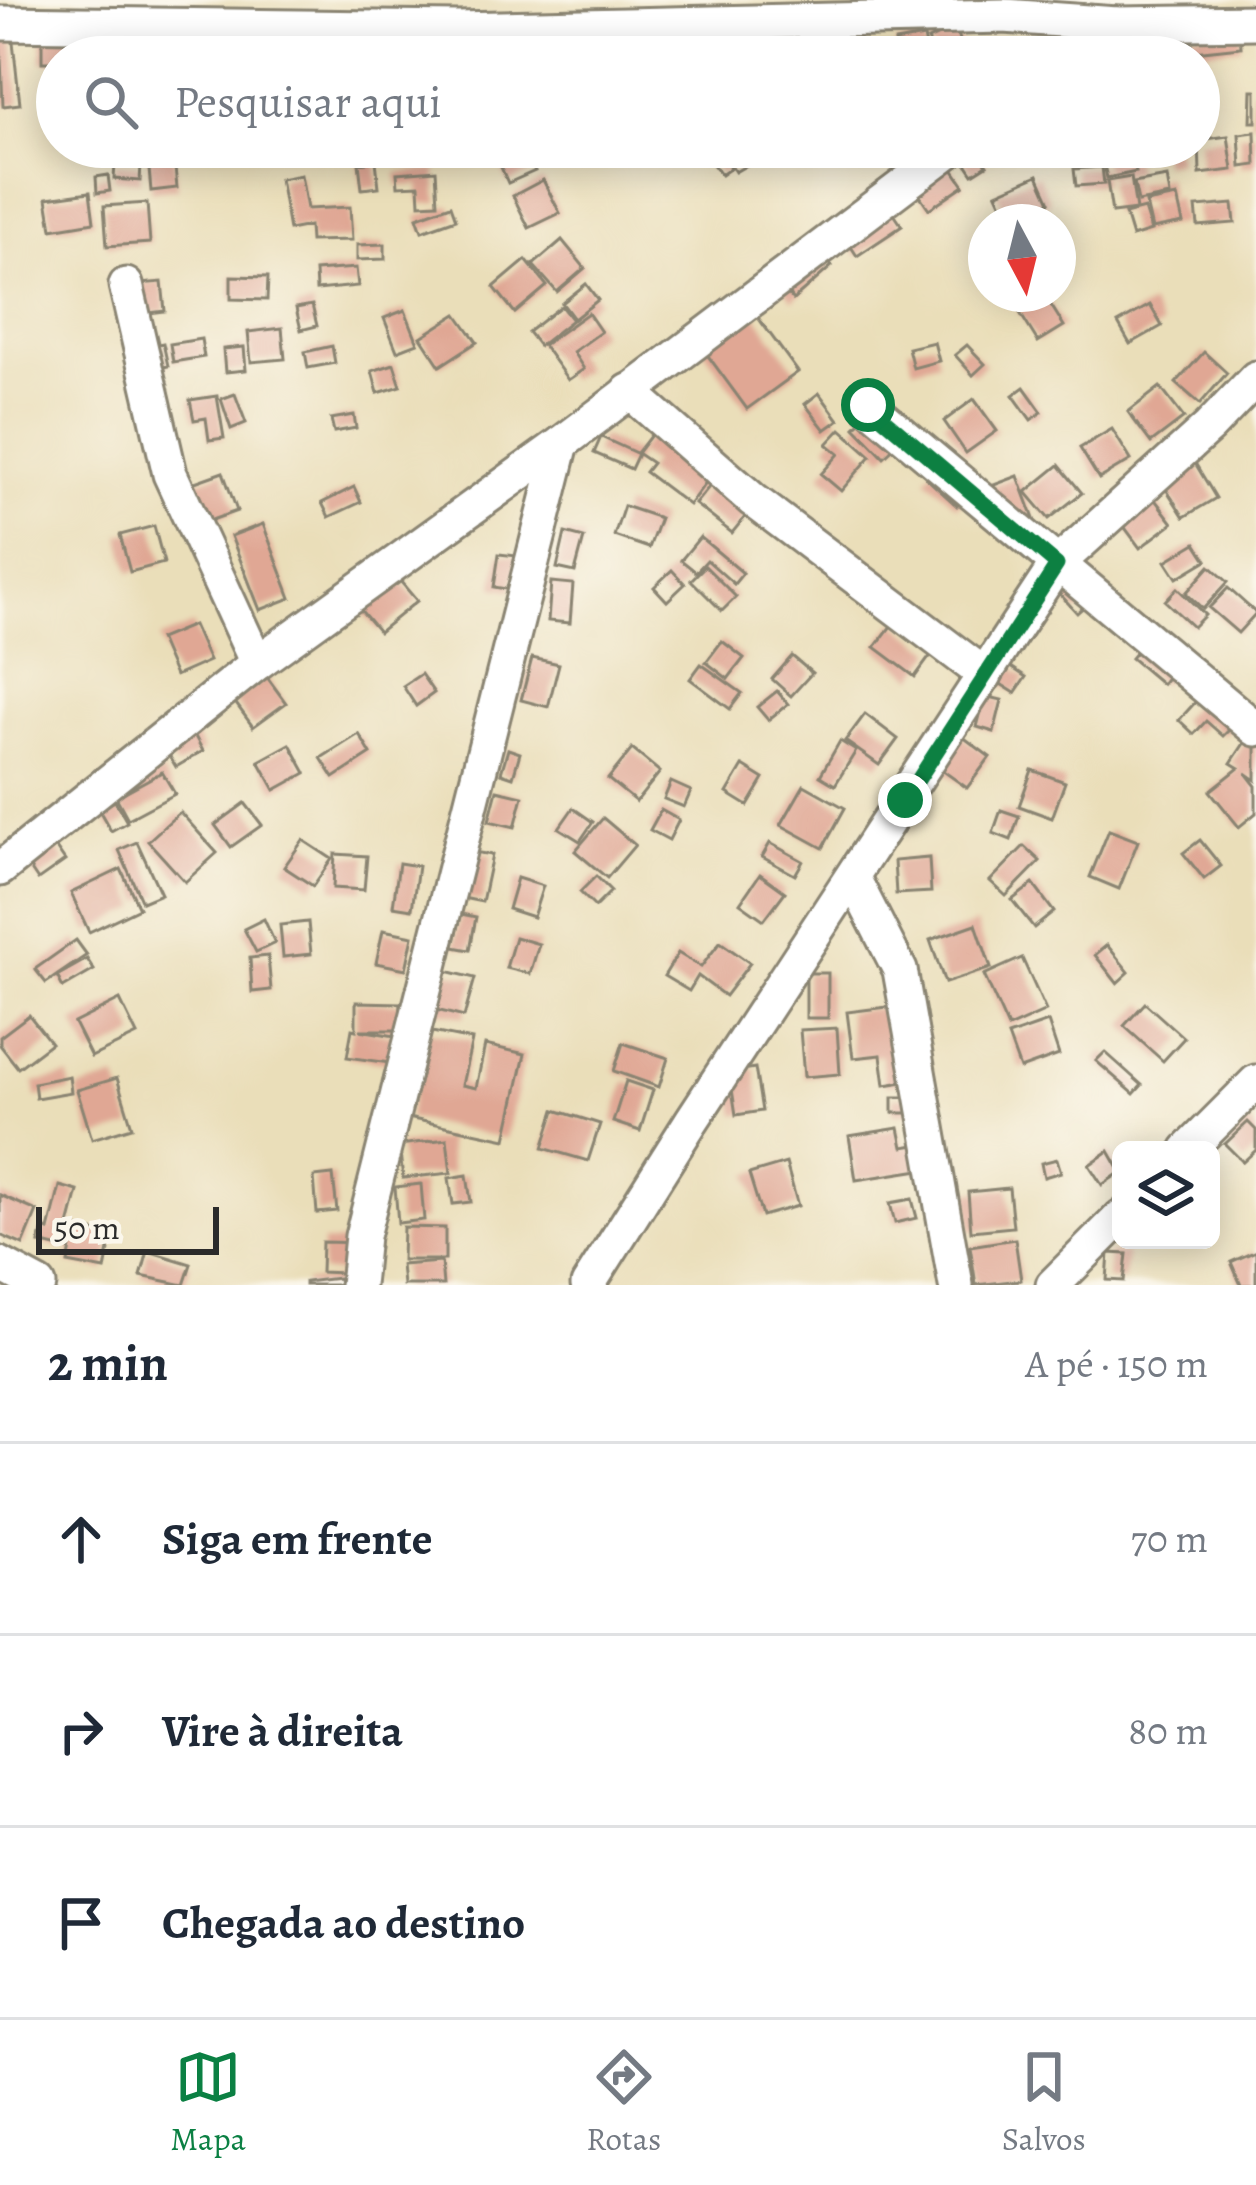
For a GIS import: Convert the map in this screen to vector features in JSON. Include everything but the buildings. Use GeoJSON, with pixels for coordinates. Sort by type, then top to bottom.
{"type":"FeatureCollection","features":[{"type":"Feature","properties":{"kind":"street"},"geometry":{"type":"LineString","coordinates":[[0,23],[458,29],[1004,16],[1117,24],[1256,22]]}},
{"type":"Feature","properties":{"kind":"street"},"geometry":{"type":"LineString","coordinates":[[1101,36],[1117,24]]}},
{"type":"Feature","properties":{"kind":"street"},"geometry":{"type":"LineString","coordinates":[[0,869],[257,663],[562,442],[925,168]]}},
{"type":"Feature","properties":{"kind":"street"},"geometry":{"type":"LineString","coordinates":[[126,285],[170,474],[257,663]]}},
{"type":"Feature","properties":{"kind":"street"},"geometry":{"type":"LineString","coordinates":[[588,1285],[1057,565],[1256,378]]}},
{"type":"Feature","properties":{"kind":"street"},"geometry":{"type":"LineString","coordinates":[[629,391],[753,500],[986,675]]}},
{"type":"Feature","properties":{"kind":"street"},"geometry":{"type":"LineString","coordinates":[[868,405],[1256,728]]}},
{"type":"Feature","properties":{"kind":"street"},"geometry":{"type":"LineString","coordinates":[[357,1285],[362,1236],[562,442]]}},
{"type":"Feature","properties":{"kind":"street"},"geometry":{"type":"LineString","coordinates":[[853,878],[900,970],[956,1285]]}},
{"type":"Feature","properties":{"kind":"street"},"geometry":{"type":"LineString","coordinates":[[1197,1141],[1256,1082]]}},
{"type":"Feature","properties":{"kind":"street"},"geometry":{"type":"LineString","coordinates":[[1053,1285],[1112,1226]]}},
{"type":"Feature","properties":{"kind":"street"},"geometry":{"type":"LineString","coordinates":[[0,1264],[39,1285]]}},
{"type":"Feature","properties":{"kind":"route"},"geometry":{"type":"LineString","coordinates":[[868,405],[1057,565],[905,800]]}}]}
